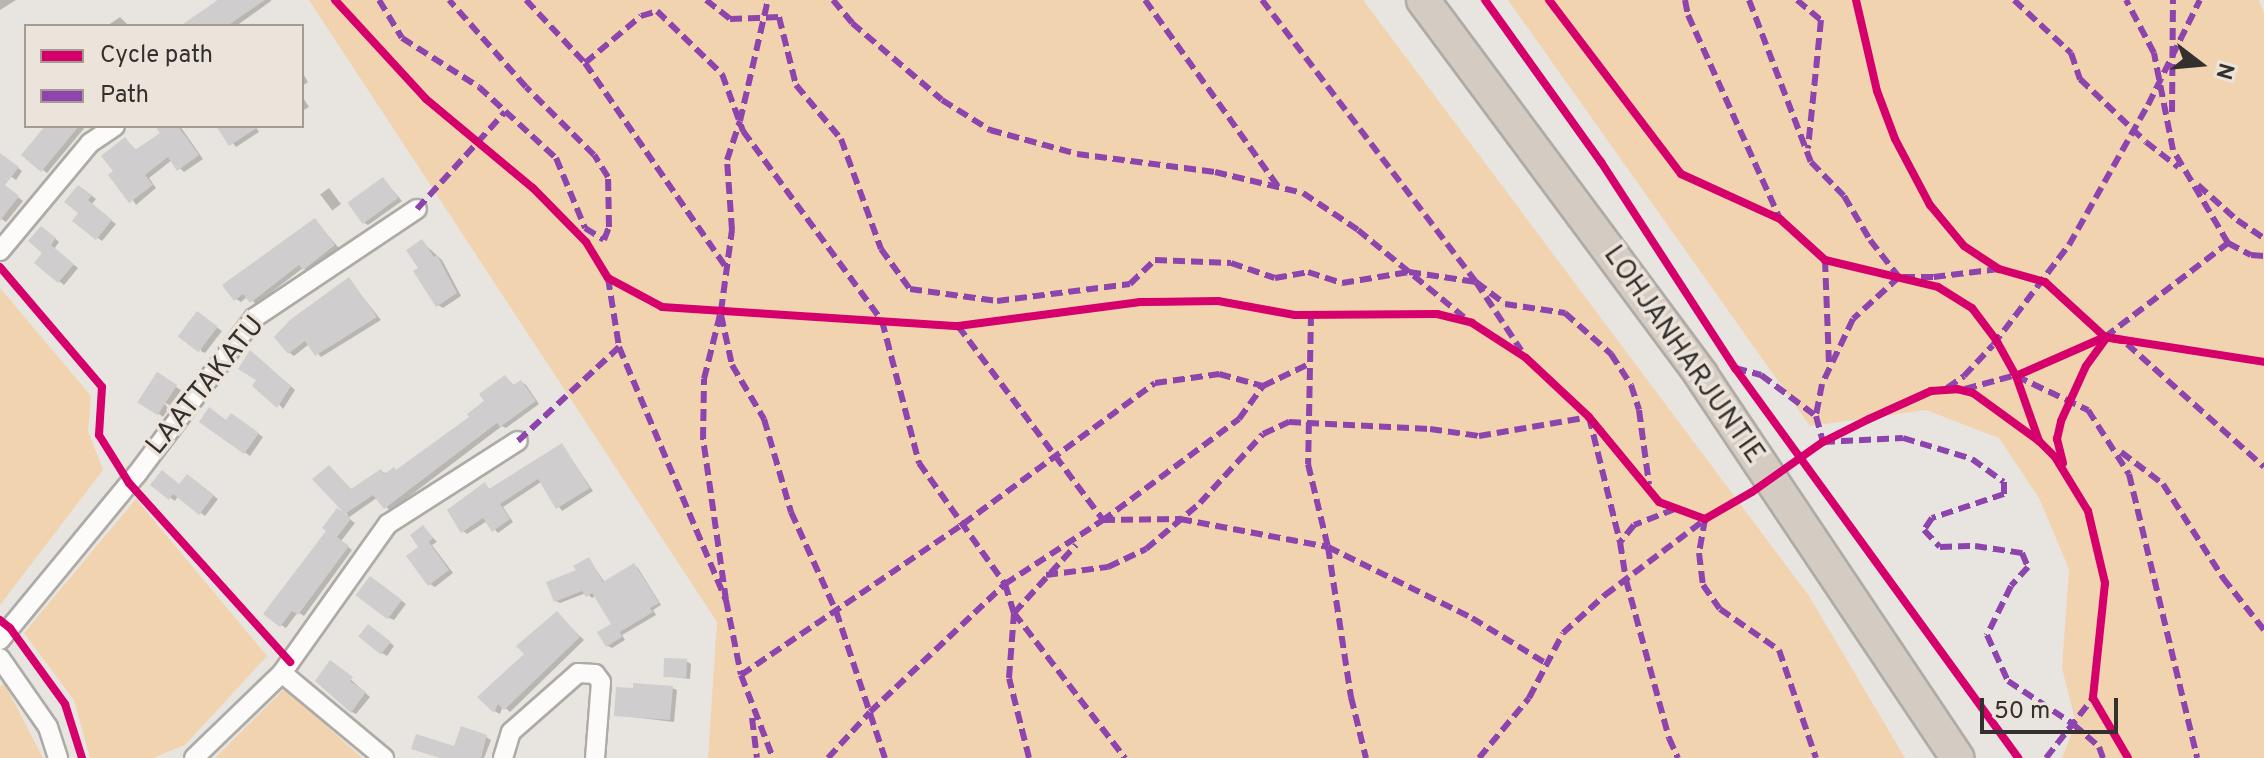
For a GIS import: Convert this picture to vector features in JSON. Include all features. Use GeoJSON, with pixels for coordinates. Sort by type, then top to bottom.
{"type":"FeatureCollection","features":[{"type":"Feature","properties":{"kind":"highway","name":"LOHJANHARJUNTIE"},"geometry":{"type":"LineString","coordinates":[[1423,0],[1701,375],[1957,758]]}},
{"type":"Feature","properties":{"kind":"street"},"geometry":{"type":"LineString","coordinates":[[0,251],[90,143],[112,128]]}},
{"type":"Feature","properties":{"kind":"street","name":"LAATTAKATU"},"geometry":{"type":"LineString","coordinates":[[0,640],[129,483],[254,318],[417,209]]}},
{"type":"Feature","properties":{"kind":"street"},"geometry":{"type":"LineString","coordinates":[[194,758],[282,673],[388,524],[518,441]]}},
{"type":"Feature","properties":{"kind":"street"},"geometry":{"type":"LineString","coordinates":[[0,658],[48,727],[58,758]]}},
{"type":"Feature","properties":{"kind":"street"},"geometry":{"type":"LineString","coordinates":[[282,673],[384,758]]}},
{"type":"Feature","properties":{"kind":"street"},"geometry":{"type":"LineString","coordinates":[[503,758],[511,732],[578,673],[595,674],[601,682],[595,758]]}},
{"type":"Feature","properties":{"kind":"shaded area"},"geometry":{"type":"Polygon","coordinates":[[[309,0],[1363,0],[1809,596],[1905,758],[708,758],[717,622],[309,0]]]}},
{"type":"Feature","properties":{"kind":"shaded area"},"geometry":{"type":"Polygon","coordinates":[[[1508,0],[2259,0],[2264,14],[2264,758],[2062,758],[2076,723],[2062,668],[2069,569],[2039,498],[1999,438],[1926,410],[1810,426],[1508,0]]]}},
{"type":"Feature","properties":{"kind":"shaded area"},"geometry":{"type":"Polygon","coordinates":[[[0,288],[91,396],[88,431],[103,470],[0,605],[0,288]]]}},
{"type":"Feature","properties":{"kind":"shaded area"},"geometry":{"type":"Polygon","coordinates":[[[136,499],[267,656],[185,745],[153,758],[90,758],[74,700],[24,633],[136,499]]]}},
{"type":"Feature","properties":{"kind":"shaded area"},"geometry":{"type":"Polygon","coordinates":[[[4,683],[43,758],[0,758],[0,687],[4,683]]]}},
{"type":"Feature","properties":{"kind":"shaded area"},"geometry":{"type":"Polygon","coordinates":[[[285,688],[362,758],[215,758],[285,688]]]}},
{"type":"Feature","properties":{"kind":"building"},"geometry":{"type":"Polygon","coordinates":[[[218,0],[265,0],[230,24],[183,24],[218,0]]]}},
{"type":"Feature","properties":{"kind":"building"},"geometry":{"type":"Polygon","coordinates":[[[43,128],[77,128],[41,172],[21,155],[43,128]]]}},
{"type":"Feature","properties":{"kind":"building"},"geometry":{"type":"Polygon","coordinates":[[[156,128],[179,128],[199,155],[177,171],[168,157],[145,175],[153,185],[129,203],[108,175],[113,171],[101,156],[125,137],[135,150],[160,133],[156,128]]]}},
{"type":"Feature","properties":{"kind":"building"},"geometry":{"type":"Polygon","coordinates":[[[217,128],[257,128],[229,146],[217,128]]]}},
{"type":"Feature","properties":{"kind":"building"},"geometry":{"type":"Polygon","coordinates":[[[0,153],[19,167],[5,185],[19,196],[0,221],[0,153]]]}},
{"type":"Feature","properties":{"kind":"building"},"geometry":{"type":"Polygon","coordinates":[[[383,177],[398,198],[363,224],[347,203],[383,177]]]}},
{"type":"Feature","properties":{"kind":"building"},"geometry":{"type":"Polygon","coordinates":[[[78,185],[92,195],[88,200],[112,220],[96,240],[72,221],[78,213],[64,202],[78,185]]]}},
{"type":"Feature","properties":{"kind":"building"},"geometry":{"type":"Polygon","coordinates":[[[315,218],[335,245],[303,270],[299,265],[250,303],[243,294],[234,301],[222,285],[315,218]]]}},
{"type":"Feature","properties":{"kind":"building"},"geometry":{"type":"Polygon","coordinates":[[[41,226],[56,238],[51,245],[74,264],[58,283],[34,263],[42,253],[28,241],[41,226]]]}},
{"type":"Feature","properties":{"kind":"building"},"geometry":{"type":"Polygon","coordinates":[[[422,239],[434,257],[437,255],[457,293],[436,307],[413,271],[418,268],[406,250],[422,239]]]}},
{"type":"Feature","properties":{"kind":"building"},"geometry":{"type":"Polygon","coordinates":[[[349,277],[377,317],[315,356],[305,341],[288,354],[274,337],[290,320],[349,277]]]}},
{"type":"Feature","properties":{"kind":"building"},"geometry":{"type":"Polygon","coordinates":[[[197,311],[218,327],[199,352],[178,337],[197,311]]]}},
{"type":"Feature","properties":{"kind":"building"},"geometry":{"type":"Polygon","coordinates":[[[250,350],[291,386],[277,408],[252,386],[256,380],[238,369],[250,350]]]}},
{"type":"Feature","properties":{"kind":"building"},"geometry":{"type":"Polygon","coordinates":[[[157,372],[177,385],[158,415],[137,402],[157,372]]]}},
{"type":"Feature","properties":{"kind":"building"},"geometry":{"type":"Polygon","coordinates":[[[505,375],[513,385],[521,380],[536,401],[500,427],[497,423],[384,509],[373,495],[345,514],[351,519],[337,537],[349,546],[298,615],[292,611],[280,627],[263,614],[326,531],[322,528],[337,508],[343,512],[312,479],[329,465],[351,489],[381,469],[384,474],[394,467],[396,470],[469,417],[467,414],[484,401],[479,394],[505,375]]]}},
{"type":"Feature","properties":{"kind":"building"},"geometry":{"type":"Polygon","coordinates":[[[209,407],[226,420],[231,413],[259,433],[244,454],[199,422],[209,407]]]}},
{"type":"Feature","properties":{"kind":"building"},"geometry":{"type":"Polygon","coordinates":[[[562,443],[590,488],[556,509],[538,479],[500,504],[510,519],[492,532],[483,518],[461,533],[447,510],[485,482],[489,489],[562,443]]]}},
{"type":"Feature","properties":{"kind":"building"},"geometry":{"type":"Polygon","coordinates":[[[162,470],[179,484],[187,474],[214,495],[199,515],[173,494],[169,500],[150,485],[162,470]]]}},
{"type":"Feature","properties":{"kind":"building"},"geometry":{"type":"Polygon","coordinates":[[[423,525],[433,538],[429,542],[449,570],[428,586],[406,556],[418,547],[410,535],[423,525]]]}},
{"type":"Feature","properties":{"kind":"building"},"geometry":{"type":"Polygon","coordinates":[[[589,557],[603,582],[634,563],[659,603],[650,608],[653,612],[620,632],[622,637],[606,647],[597,632],[611,624],[592,593],[586,597],[582,591],[554,602],[546,582],[576,570],[573,566],[589,557]]]}},
{"type":"Feature","properties":{"kind":"building"},"geometry":{"type":"Polygon","coordinates":[[[370,576],[402,600],[388,619],[356,595],[370,576]]]}},
{"type":"Feature","properties":{"kind":"building"},"geometry":{"type":"Polygon","coordinates":[[[557,611],[580,637],[504,710],[498,704],[494,713],[477,697],[524,654],[516,646],[557,611]]]}},
{"type":"Feature","properties":{"kind":"building"},"geometry":{"type":"Polygon","coordinates":[[[368,624],[391,642],[381,654],[358,637],[368,624]]]}},
{"type":"Feature","properties":{"kind":"building"},"geometry":{"type":"Polygon","coordinates":[[[664,658],[687,659],[686,678],[663,677],[664,658]]]}},
{"type":"Feature","properties":{"kind":"building"},"geometry":{"type":"Polygon","coordinates":[[[330,660],[353,677],[350,681],[366,692],[351,713],[315,681],[330,660]]]}},
{"type":"Feature","properties":{"kind":"building"},"geometry":{"type":"Polygon","coordinates":[[[633,683],[673,686],[670,720],[614,716],[616,687],[633,688],[633,683]]]}},
{"type":"Feature","properties":{"kind":"building"},"geometry":{"type":"Polygon","coordinates":[[[461,726],[487,735],[481,758],[440,758],[411,749],[416,734],[454,746],[461,726]]]}},
{"type":"Feature","properties":{"kind":"marked path"},"geometry":{"type":"LineString","coordinates":[[379,0],[402,38],[479,87],[556,158],[585,228],[604,240],[609,227],[608,177],[594,155],[526,87],[449,0]]}},
{"type":"Feature","properties":{"kind":"marked path"},"geometry":{"type":"LineString","coordinates":[[526,0],[585,63],[641,16],[657,11],[722,74],[743,131],[882,321],[919,463],[1005,584],[1014,613],[1125,758]]}},
{"type":"Feature","properties":{"kind":"marked path"},"geometry":{"type":"LineString","coordinates":[[706,0],[730,19],[779,17],[796,85],[841,139],[881,249],[910,289],[997,301],[1130,284],[1155,260],[1231,263],[1275,278],[1308,272],[1342,283],[1409,272],[1476,282],[1505,304],[1565,313],[1611,354],[1631,385],[1639,410],[1649,484]]}},
{"type":"Feature","properties":{"kind":"marked path"},"geometry":{"type":"LineString","coordinates":[[726,600],[703,439],[704,379],[721,311],[732,230],[727,160],[740,121],[768,0]]}},
{"type":"Feature","properties":{"kind":"marked path"},"geometry":{"type":"LineString","coordinates":[[833,0],[852,23],[942,100],[990,130],[1077,154],[1215,172],[1303,193],[1358,230],[1464,317]]}},
{"type":"Feature","properties":{"kind":"marked path"},"geometry":{"type":"LineString","coordinates":[[1145,0],[1279,188]]}},
{"type":"Feature","properties":{"kind":"marked path"},"geometry":{"type":"LineString","coordinates":[[1262,0],[1476,282],[1521,350]]}},
{"type":"Feature","properties":{"kind":"marked path"},"geometry":{"type":"LineString","coordinates":[[1685,0],[1688,15],[1780,219]]}},
{"type":"Feature","properties":{"kind":"marked path"},"geometry":{"type":"LineString","coordinates":[[1749,0],[1811,162],[1844,196],[1870,240],[1899,277]]}},
{"type":"Feature","properties":{"kind":"marked path"},"geometry":{"type":"LineString","coordinates":[[1797,0],[1821,20],[1808,148]]}},
{"type":"Feature","properties":{"kind":"marked path"},"geometry":{"type":"LineString","coordinates":[[2014,0],[2071,53],[2080,79],[2146,142],[2178,167]]}},
{"type":"Feature","properties":{"kind":"marked path"},"geometry":{"type":"LineString","coordinates":[[2105,337],[2228,243],[2173,150],[2154,53],[2126,0]]}},
{"type":"Feature","properties":{"kind":"marked path"},"geometry":{"type":"LineString","coordinates":[[2172,112],[2173,0]]}},
{"type":"Feature","properties":{"kind":"marked path"},"geometry":{"type":"LineString","coordinates":[[1947,388],[1964,376],[1993,345],[2069,245],[2148,105],[2200,0]]}},
{"type":"Feature","properties":{"kind":"marked path"},"geometry":{"type":"LineString","coordinates":[[585,63],[727,269]]}},
{"type":"Feature","properties":{"kind":"marked path"},"geometry":{"type":"LineString","coordinates":[[417,209],[505,112]]}},
{"type":"Feature","properties":{"kind":"marked path"},"geometry":{"type":"LineString","coordinates":[[2198,185],[2237,220],[2264,238]]}},
{"type":"Feature","properties":{"kind":"marked path"},"geometry":{"type":"LineString","coordinates":[[2228,243],[2251,255],[2264,256]]}},
{"type":"Feature","properties":{"kind":"marked path"},"geometry":{"type":"LineString","coordinates":[[1825,260],[1829,364]]}},
{"type":"Feature","properties":{"kind":"marked path"},"geometry":{"type":"LineString","coordinates":[[1999,269],[1933,277],[1899,277],[1853,319],[1822,384],[1816,416],[1823,442],[1903,438],[1972,459],[2004,482],[2004,494],[1932,518],[1924,530],[1940,547],[1975,546],[2022,553],[2028,567],[2011,586],[1987,635],[2008,681],[2073,724],[2099,747],[2103,758]]}},
{"type":"Feature","properties":{"kind":"marked path"},"geometry":{"type":"LineString","coordinates":[[608,278],[619,347],[726,600],[741,675],[773,758]]}},
{"type":"Feature","properties":{"kind":"marked path"},"geometry":{"type":"LineString","coordinates":[[1311,314],[1308,464],[1328,547],[1351,697],[1366,758]]}},
{"type":"Feature","properties":{"kind":"marked path"},"geometry":{"type":"LineString","coordinates":[[721,315],[732,365],[764,419],[791,512],[836,611],[885,758]]}},
{"type":"Feature","properties":{"kind":"marked path"},"geometry":{"type":"LineString","coordinates":[[958,326],[1103,520]]}},
{"type":"Feature","properties":{"kind":"marked path"},"geometry":{"type":"LineString","coordinates":[[2127,344],[2264,467]]}},
{"type":"Feature","properties":{"kind":"marked path"},"geometry":{"type":"LineString","coordinates":[[518,441],[619,347]]}},
{"type":"Feature","properties":{"kind":"marked path"},"geometry":{"type":"LineString","coordinates":[[1102,521],[1239,419],[1263,386],[1311,363]]}},
{"type":"Feature","properties":{"kind":"marked path"},"geometry":{"type":"LineString","coordinates":[[1735,368],[1761,375],[1816,416]]}},
{"type":"Feature","properties":{"kind":"marked path"},"geometry":{"type":"LineString","coordinates":[[1965,389],[2023,373]]}},
{"type":"Feature","properties":{"kind":"marked path"},"geometry":{"type":"LineString","coordinates":[[741,675],[963,524],[1155,383],[1219,374],[1263,386]]}},
{"type":"Feature","properties":{"kind":"marked path"},"geometry":{"type":"LineString","coordinates":[[2016,376],[2088,410],[2129,474],[2197,758]]}},
{"type":"Feature","properties":{"kind":"marked path"},"geometry":{"type":"LineString","coordinates":[[1046,575],[1108,567],[1146,549],[1200,503],[1263,434],[1289,422],[1430,429],[1479,436],[1589,417],[1620,542]]}},
{"type":"Feature","properties":{"kind":"marked path"},"geometry":{"type":"LineString","coordinates":[[2121,452],[2163,484],[2223,578],[2264,630]]}},
{"type":"Feature","properties":{"kind":"marked path"},"geometry":{"type":"LineString","coordinates":[[1675,509],[1634,525],[1620,542],[1626,580],[1669,738],[1678,758]]}},
{"type":"Feature","properties":{"kind":"marked path"},"geometry":{"type":"LineString","coordinates":[[1479,758],[1529,698],[1563,633],[1605,595],[1707,518]]}},
{"type":"Feature","properties":{"kind":"marked path"},"geometry":{"type":"LineString","coordinates":[[828,758],[870,712],[1005,584],[1103,520],[1180,519],[1328,547],[1472,618],[1547,664]]}},
{"type":"Feature","properties":{"kind":"marked path"},"geometry":{"type":"LineString","coordinates":[[1705,519],[1699,553],[1703,585],[1720,609],[1779,650],[1816,758]]}},
{"type":"Feature","properties":{"kind":"marked path"},"geometry":{"type":"LineString","coordinates":[[1029,758],[1009,678],[1014,613],[1076,545]]}},
{"type":"Feature","properties":{"kind":"marked path"},"geometry":{"type":"LineString","coordinates":[[2046,758],[2093,698]]}},
{"type":"Feature","properties":{"kind":"marked path"},"geometry":{"type":"LineString","coordinates":[[752,718],[757,758]]}},
{"type":"Feature","properties":{"kind":"cycle path"},"geometry":{"type":"LineString","coordinates":[[335,0],[426,99],[533,188],[586,242],[608,278],[662,307],[958,326],[1140,302],[1218,301],[1295,315],[1437,314],[1472,323],[1526,358],[1589,417],[1659,502],[1705,519],[1752,492],[1823,442],[1869,419],[1931,391],[1957,389],[1973,393],[2039,441],[2055,457],[2088,511],[2105,583],[2093,698],[2128,758]]}},
{"type":"Feature","properties":{"kind":"cycle path"},"geometry":{"type":"LineString","coordinates":[[1485,0],[1601,162],[1735,368],[2018,758]]}},
{"type":"Feature","properties":{"kind":"cycle path"},"geometry":{"type":"LineString","coordinates":[[1549,0],[1681,174],[1780,219],[1825,260],[1938,287],[1972,308],[1995,338],[2016,376],[2039,441]]}},
{"type":"Feature","properties":{"kind":"cycle path"},"geometry":{"type":"LineString","coordinates":[[1856,0],[1877,91],[1895,139],[1930,205],[1964,246],[1999,269],[2045,282],[2105,337],[2122,340]]}},
{"type":"Feature","properties":{"kind":"cycle path"},"geometry":{"type":"LineString","coordinates":[[0,267],[102,387],[99,435],[129,483],[290,662]]}},
{"type":"Feature","properties":{"kind":"cycle path"},"geometry":{"type":"LineString","coordinates":[[2016,376],[2105,337],[2264,362]]}},
{"type":"Feature","properties":{"kind":"cycle path"},"geometry":{"type":"LineString","coordinates":[[2063,463],[2057,439],[2061,421],[2086,366],[2107,337]]}},
{"type":"Feature","properties":{"kind":"cycle path"},"geometry":{"type":"LineString","coordinates":[[0,620],[10,628],[65,704],[82,758]]}}]}
